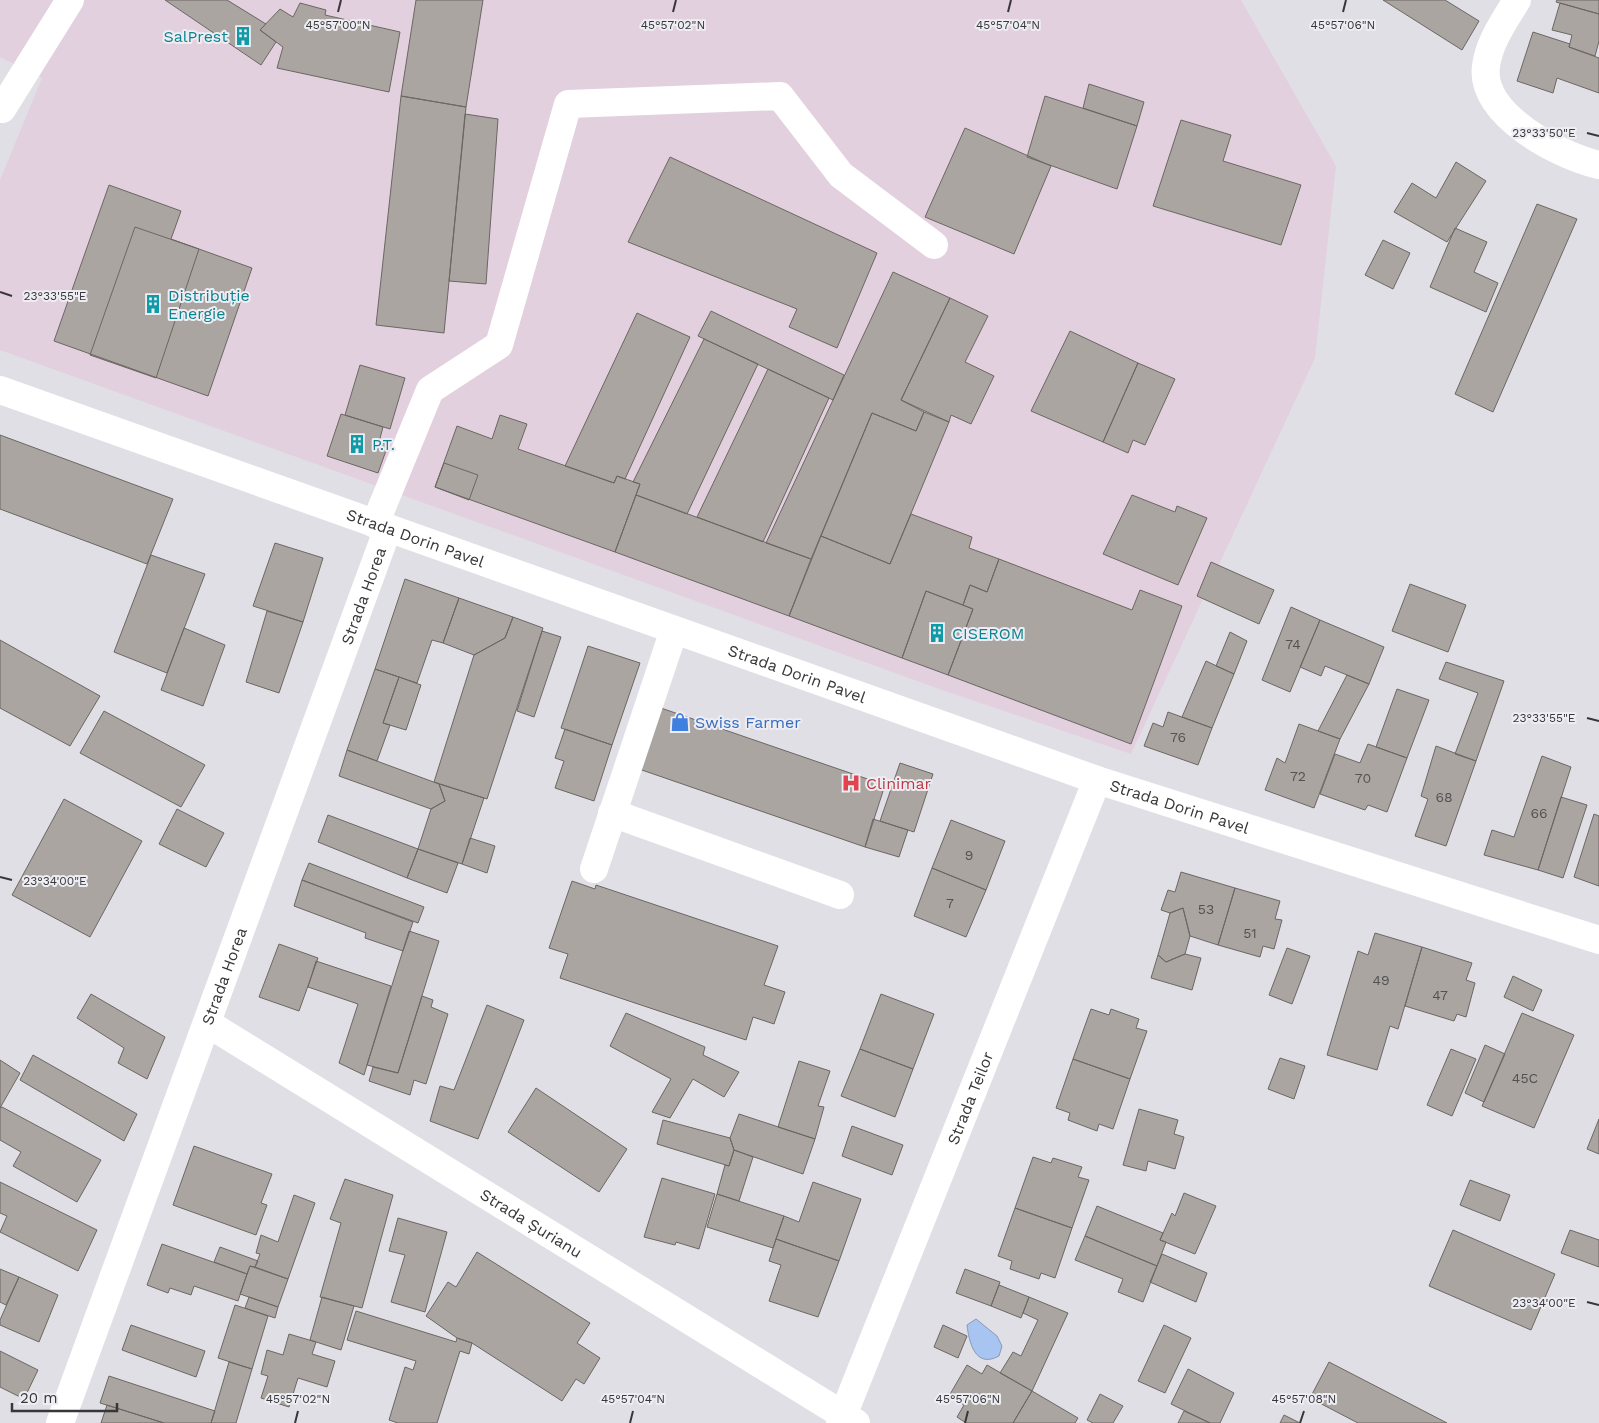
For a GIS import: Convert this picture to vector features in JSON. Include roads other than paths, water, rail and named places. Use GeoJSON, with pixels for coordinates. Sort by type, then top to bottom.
{"type":"FeatureCollection","features":[{"type":"Feature","properties":{"kind":"street"},"geometry":{"type":"LineString","coordinates":[[1,110],[70,0]]}},
{"type":"Feature","properties":{"kind":"street"},"geometry":{"type":"LineString","coordinates":[[1517,0],[1490,49],[1485,68],[1489,88],[1497,106],[1538,140],[1578,160],[1599,165]]}},
{"type":"Feature","properties":{"kind":"street","name":"Strada Horea"},"geometry":{"type":"LineString","coordinates":[[60,1423],[207,1023],[430,390],[499,345],[568,104],[780,96],[841,174],[934,245]]}},
{"type":"Feature","properties":{"kind":"street","name":"Strada Dorin Pavel"},"geometry":{"type":"LineString","coordinates":[[0,390],[1096,780],[1599,940]]}},
{"type":"Feature","properties":{"kind":"street"},"geometry":{"type":"LineString","coordinates":[[594,869],[674,630]]}},
{"type":"Feature","properties":{"kind":"street","name":"Strada Teilor"},"geometry":{"type":"LineString","coordinates":[[847,1420],[1096,780]]}},
{"type":"Feature","properties":{"kind":"street"},"geometry":{"type":"LineString","coordinates":[[612,813],[840,895]]}},
{"type":"Feature","properties":{"kind":"street","name":"Strada Șurianu"},"geometry":{"type":"LineString","coordinates":[[207,1023],[847,1420]]}},
{"type":"Feature","properties":{"kind":"water"},"geometry":{"type":"Polygon","coordinates":[[[976,1319],[997,1336],[1002,1346],[999,1356],[984,1359],[975,1352],[969,1339],[967,1325],[976,1319]]]}},
{"type":"Feature","properties":{"kind":"place","name":"SalPrest"},"geometry":{"type":"Point","coordinates":[243,36]}},
{"type":"Feature","properties":{"kind":"place","name":"Distribuție Energie"},"geometry":{"type":"Point","coordinates":[153,304]}},
{"type":"Feature","properties":{"kind":"place","name":"P.T."},"geometry":{"type":"Point","coordinates":[357,444]}},
{"type":"Feature","properties":{"kind":"place","name":"CISEROM"},"geometry":{"type":"Point","coordinates":[937,633]}},
{"type":"Feature","properties":{"kind":"place","name":"Swiss Farmer"},"geometry":{"type":"Point","coordinates":[680,722]}},
{"type":"Feature","properties":{"kind":"place","name":"Clinimar"},"geometry":{"type":"Point","coordinates":[851,783]}}]}
